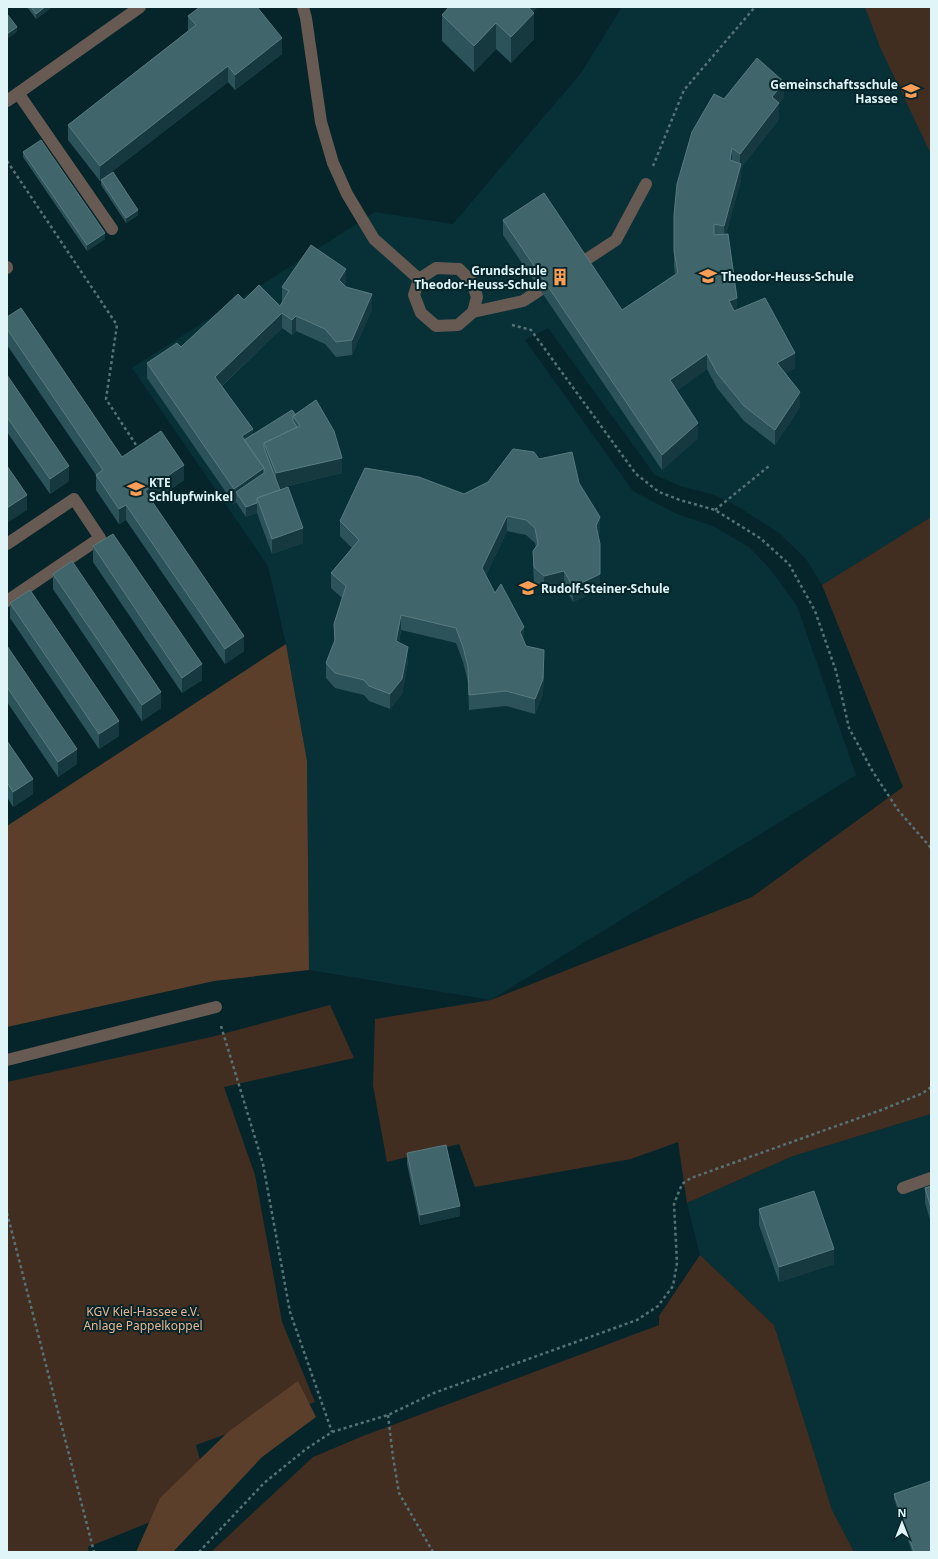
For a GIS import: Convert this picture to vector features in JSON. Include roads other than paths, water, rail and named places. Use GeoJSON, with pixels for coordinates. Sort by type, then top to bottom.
{"type":"FeatureCollection","features":[{"type":"Feature","properties":{"kind":"street"},"geometry":{"type":"LineString","coordinates":[[7,101],[140,7]]}},
{"type":"Feature","properties":{"kind":"street"},"geometry":{"type":"LineString","coordinates":[[303,7],[306,18],[321,122],[333,164],[347,194],[374,239],[419,279]]}},
{"type":"Feature","properties":{"kind":"street"},"geometry":{"type":"LineString","coordinates":[[18,93],[112,228]]}},
{"type":"Feature","properties":{"kind":"street"},"geometry":{"type":"LineString","coordinates":[[581,263],[616,240],[646,184]]}},
{"type":"Feature","properties":{"kind":"street"},"geometry":{"type":"LineString","coordinates":[[473,312],[477,297],[472,282],[459,269],[436,268],[419,279],[414,295],[421,313],[436,326],[458,325],[473,312],[523,301],[540,290]]}},
{"type":"Feature","properties":{"kind":"street"},"geometry":{"type":"LineString","coordinates":[[7,544],[74,499],[100,538],[7,601]]}},
{"type":"Feature","properties":{"kind":"street"},"geometry":{"type":"LineString","coordinates":[[7,1060],[216,1007]]}},
{"type":"Feature","properties":{"kind":"street"},"geometry":{"type":"LineString","coordinates":[[903,1188],[931,1178]]}},
{"type":"Feature","properties":{"kind":"place","name":"Gemeinschaftsschule Hassee"},"geometry":{"type":"Point","coordinates":[911,91]}},
{"type":"Feature","properties":{"kind":"place","name":"Theodor-Heuss-Schule"},"geometry":{"type":"Point","coordinates":[708,276]}},
{"type":"Feature","properties":{"kind":"place","name":"Grundschule Theodor-Heuss-Schule"},"geometry":{"type":"Point","coordinates":[560,277]}},
{"type":"Feature","properties":{"kind":"place","name":"KTE Schlupfwinkel"},"geometry":{"type":"Point","coordinates":[136,489]}},
{"type":"Feature","properties":{"kind":"place","name":"Rudolf-Steiner-Schule"},"geometry":{"type":"Point","coordinates":[528,588]}},
{"type":"Feature","properties":{"kind":"park label","name":"KGV Kiel-Hassee e.V. Anlage Pappelkoppel"},"geometry":{"type":"Point","coordinates":[143,1318]}}]}
